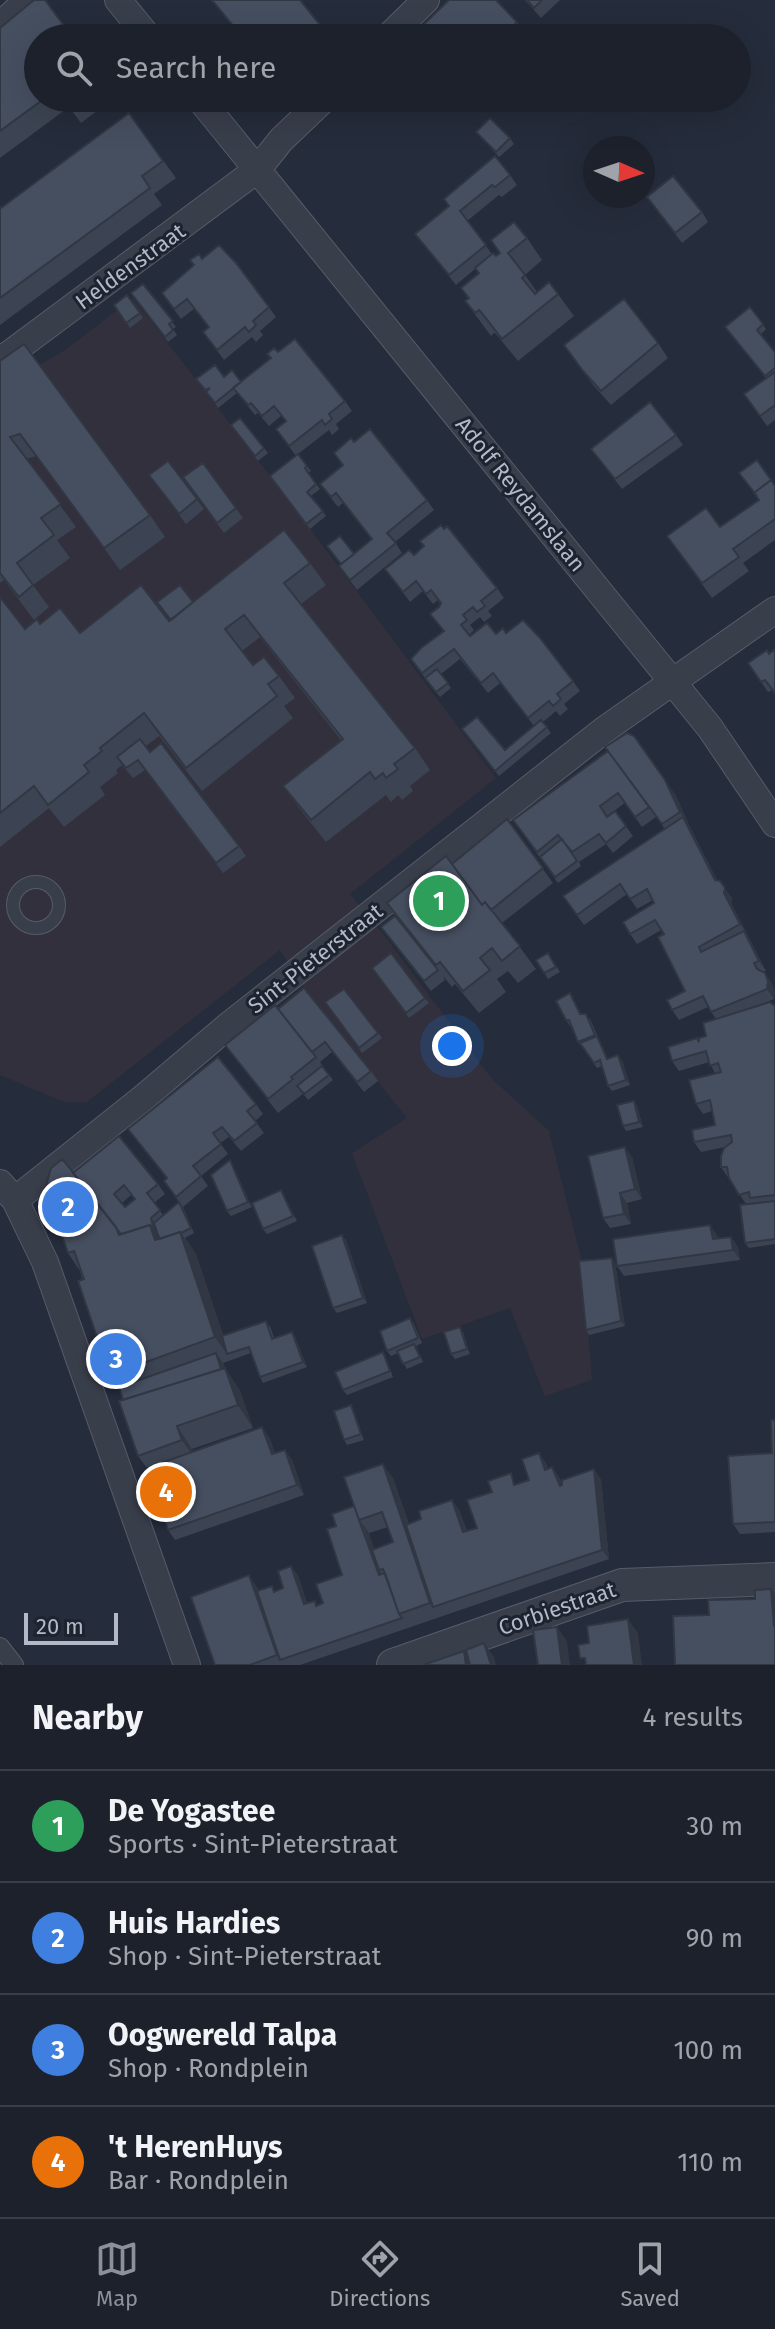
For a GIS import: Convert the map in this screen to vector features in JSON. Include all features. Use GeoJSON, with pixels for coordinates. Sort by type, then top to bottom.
{"type":"FeatureCollection","features":[{"type":"Feature","properties":{"kind":"street"},"geometry":{"type":"LineString","coordinates":[[0,25],[28,0]]}},
{"type":"Feature","properties":{"kind":"street"},"geometry":{"type":"LineString","coordinates":[[118,0],[138,24]]}},
{"type":"Feature","properties":{"kind":"street"},"geometry":{"type":"LineString","coordinates":[[401,24],[426,0]]}},
{"type":"Feature","properties":{"kind":"street","name":"Adolf Reydamslaan"},"geometry":{"type":"LineString","coordinates":[[211,112],[710,728],[775,824]]}},
{"type":"Feature","properties":{"kind":"street","name":"Heldenstraat"},"geometry":{"type":"LineString","coordinates":[[0,361],[258,169],[281,140],[310,112]]}},
{"type":"Feature","properties":{"kind":"street","name":"Sint-Pieterstraat"},"geometry":{"type":"LineString","coordinates":[[5,1199],[153,1089],[229,1025],[604,730],[775,610]]}},
{"type":"Feature","properties":{"kind":"street"},"geometry":{"type":"LineString","coordinates":[[5,1199],[45,1262],[187,1665]]}},
{"type":"Feature","properties":{"kind":"street","name":"Corbiestraat"},"geometry":{"type":"LineString","coordinates":[[393,1665],[622,1585],[775,1579]]}},
{"type":"Feature","properties":{"kind":"street"},"geometry":{"type":"LineString","coordinates":[[0,1647],[14,1665]]}},
{"type":"Feature","properties":{"kind":"shaded area"},"geometry":{"type":"Polygon","coordinates":[[[133,298],[496,778],[350,894],[491,1078],[549,1131],[583,1266],[592,1380],[545,1396],[510,1308],[422,1339],[352,1153],[407,1118],[311,998],[280,950],[87,1102],[64,1102],[0,1075],[0,394],[133,298]]]}},
{"type":"Feature","properties":{"kind":"building"},"geometry":{"type":"Polygon","coordinates":[[[34,0],[45,0],[63,24],[24,24],[26,112],[0,131],[0,28],[34,0]]]}},
{"type":"Feature","properties":{"kind":"building"},"geometry":{"type":"Polygon","coordinates":[[[212,0],[300,0],[319,24],[232,24],[212,0]]]}},
{"type":"Feature","properties":{"kind":"building"},"geometry":{"type":"Polygon","coordinates":[[[449,0],[496,0],[517,22],[515,24],[424,24],[449,0]]]}},
{"type":"Feature","properties":{"kind":"building"},"geometry":{"type":"Polygon","coordinates":[[[527,0],[542,0],[534,8],[527,0]]]}},
{"type":"Feature","properties":{"kind":"building"},"geometry":{"type":"Polygon","coordinates":[[[129,113],[163,161],[142,176],[150,188],[0,298],[0,207],[129,113]]]}},
{"type":"Feature","properties":{"kind":"building"},"geometry":{"type":"Polygon","coordinates":[[[490,118],[510,138],[496,152],[476,132],[490,118]]]}},
{"type":"Feature","properties":{"kind":"building"},"geometry":{"type":"Polygon","coordinates":[[[495,156],[510,175],[495,187],[492,185],[460,211],[486,245],[449,275],[415,234],[449,206],[444,199],[495,156]]]}},
{"type":"Feature","properties":{"kind":"building"},"geometry":{"type":"Polygon","coordinates":[[[673,176],[702,212],[675,233],[655,207],[655,191],[673,176]]]}},
{"type":"Feature","properties":{"kind":"building"},"geometry":{"type":"Polygon","coordinates":[[[514,222],[527,238],[508,253],[525,275],[522,278],[535,294],[549,282],[558,294],[502,339],[481,312],[475,313],[465,301],[469,298],[461,288],[479,273],[475,268],[493,253],[496,256],[500,253],[491,240],[514,222]]]}},
{"type":"Feature","properties":{"kind":"building"},"geometry":{"type":"Polygon","coordinates":[[[219,245],[269,307],[253,321],[256,325],[249,332],[245,327],[217,350],[203,332],[209,327],[187,299],[174,309],[162,293],[194,265],[190,260],[199,254],[202,259],[219,245]]]}},
{"type":"Feature","properties":{"kind":"building"},"geometry":{"type":"Polygon","coordinates":[[[143,284],[173,321],[169,324],[173,330],[165,337],[131,293],[143,284]]]}},
{"type":"Feature","properties":{"kind":"building"},"geometry":{"type":"Polygon","coordinates":[[[127,295],[140,313],[126,323],[114,305],[127,295]]]}},
{"type":"Feature","properties":{"kind":"building"},"geometry":{"type":"Polygon","coordinates":[[[624,299],[658,343],[601,391],[564,345],[624,299]]]}},
{"type":"Feature","properties":{"kind":"building"},"geometry":{"type":"Polygon","coordinates":[[[750,307],[763,324],[757,330],[775,352],[775,368],[765,376],[725,327],[750,307]]]}},
{"type":"Feature","properties":{"kind":"building"},"geometry":{"type":"Polygon","coordinates":[[[295,339],[345,401],[329,414],[332,419],[325,425],[322,420],[289,446],[276,429],[286,421],[274,406],[262,416],[233,388],[271,358],[267,354],[274,348],[278,352],[295,339]]]}},
{"type":"Feature","properties":{"kind":"building"},"geometry":{"type":"Polygon","coordinates":[[[24,344],[150,515],[104,548],[20,434],[10,437],[61,504],[41,518],[54,535],[17,563],[33,585],[19,597],[0,573],[0,361],[24,344]]]}},
{"type":"Feature","properties":{"kind":"building"},"geometry":{"type":"Polygon","coordinates":[[[215,365],[224,377],[232,370],[241,382],[215,403],[206,392],[210,388],[205,390],[196,379],[215,365]]]}},
{"type":"Feature","properties":{"kind":"building"},"geometry":{"type":"Polygon","coordinates":[[[775,372],[775,405],[760,416],[744,394],[775,372]]]}},
{"type":"Feature","properties":{"kind":"building"},"geometry":{"type":"Polygon","coordinates":[[[650,402],[676,435],[615,479],[591,449],[650,402]]]}},
{"type":"Feature","properties":{"kind":"building"},"geometry":{"type":"Polygon","coordinates":[[[240,418],[264,448],[255,456],[231,425],[240,418]]]}},
{"type":"Feature","properties":{"kind":"building"},"geometry":{"type":"Polygon","coordinates":[[[370,429],[427,500],[387,533],[396,543],[350,580],[339,566],[372,539],[336,493],[331,497],[320,484],[343,465],[334,453],[351,438],[354,442],[370,429]]]}},
{"type":"Feature","properties":{"kind":"building"},"geometry":{"type":"Polygon","coordinates":[[[298,454],[316,484],[307,492],[323,511],[306,524],[270,476],[298,454]]]}},
{"type":"Feature","properties":{"kind":"building"},"geometry":{"type":"Polygon","coordinates":[[[757,460],[771,480],[754,493],[739,473],[757,460]]]}},
{"type":"Feature","properties":{"kind":"building"},"geometry":{"type":"Polygon","coordinates":[[[168,461],[197,499],[179,514],[149,475],[168,461]]]}},
{"type":"Feature","properties":{"kind":"building"},"geometry":{"type":"Polygon","coordinates":[[[203,463],[236,508],[217,523],[183,477],[203,463]]]}},
{"type":"Feature","properties":{"kind":"building"},"geometry":{"type":"Polygon","coordinates":[[[771,480],[775,486],[775,519],[733,549],[739,557],[702,583],[667,536],[706,508],[720,527],[759,500],[754,493],[771,480]]]}},
{"type":"Feature","properties":{"kind":"building"},"geometry":{"type":"Polygon","coordinates":[[[441,525],[444,529],[447,526],[497,588],[481,601],[485,606],[477,612],[473,607],[463,615],[467,620],[461,625],[470,636],[487,623],[496,634],[503,628],[506,633],[523,620],[573,681],[557,694],[561,699],[553,706],[549,701],[528,718],[493,673],[481,683],[454,649],[422,673],[411,659],[444,631],[430,614],[441,603],[431,590],[426,594],[416,581],[403,592],[385,569],[409,550],[414,555],[424,546],[420,541],[441,525]]]}},
{"type":"Feature","properties":{"kind":"building"},"geometry":{"type":"Polygon","coordinates":[[[284,530],[310,563],[284,583],[415,748],[394,764],[398,769],[386,778],[383,773],[375,779],[370,772],[311,820],[283,786],[343,739],[244,615],[225,629],[253,665],[264,657],[279,676],[268,684],[277,696],[186,768],[144,713],[100,748],[102,751],[84,765],[89,772],[48,805],[34,786],[0,813],[0,597],[25,629],[37,619],[40,624],[60,608],[80,633],[141,585],[169,621],[284,530]]]}},
{"type":"Feature","properties":{"kind":"building"},"geometry":{"type":"Polygon","coordinates":[[[340,536],[354,554],[341,564],[327,546],[340,536]]]}},
{"type":"Feature","properties":{"kind":"building"},"geometry":{"type":"Polygon","coordinates":[[[180,585],[193,602],[171,620],[157,602],[180,585]]]}},
{"type":"Feature","properties":{"kind":"building"},"geometry":{"type":"Polygon","coordinates":[[[775,649],[775,693],[765,680],[761,682],[748,663],[767,650],[769,654],[775,649]]]}},
{"type":"Feature","properties":{"kind":"building"},"geometry":{"type":"Polygon","coordinates":[[[437,669],[448,683],[436,692],[425,678],[437,669]]]}},
{"type":"Feature","properties":{"kind":"building"},"geometry":{"type":"Polygon","coordinates":[[[477,717],[505,750],[541,720],[547,727],[495,771],[462,729],[477,717]]]}},
{"type":"Feature","properties":{"kind":"building"},"geometry":{"type":"Polygon","coordinates":[[[627,733],[634,736],[665,780],[680,812],[662,824],[605,747],[627,733]]]}},
{"type":"Feature","properties":{"kind":"building"},"geometry":{"type":"Polygon","coordinates":[[[140,739],[150,752],[161,743],[239,846],[216,863],[138,760],[126,768],[117,757],[140,739]]]}},
{"type":"Feature","properties":{"kind":"building"},"geometry":{"type":"Polygon","coordinates":[[[608,751],[649,807],[635,817],[618,793],[600,806],[607,817],[615,811],[626,826],[606,843],[599,834],[572,852],[558,835],[537,852],[513,820],[608,751]]]}},
{"type":"Feature","properties":{"kind":"building"},"geometry":{"type":"Polygon","coordinates":[[[683,817],[715,880],[725,888],[724,893],[740,924],[699,947],[701,952],[744,931],[759,961],[754,963],[757,969],[765,973],[768,981],[767,989],[711,1012],[703,996],[672,1010],[667,1000],[685,991],[658,937],[664,934],[655,920],[630,934],[623,922],[654,903],[647,889],[630,899],[620,884],[577,915],[563,896],[683,817]]]}},
{"type":"Feature","properties":{"kind":"building"},"geometry":{"type":"Polygon","coordinates":[[[507,819],[543,868],[491,910],[485,902],[482,905],[452,864],[507,819]]]}},
{"type":"Feature","properties":{"kind":"building"},"geometry":{"type":"Polygon","coordinates":[[[562,839],[577,861],[555,877],[540,857],[562,839]]]}},
{"type":"Feature","properties":{"kind":"building"},"geometry":{"type":"Polygon","coordinates":[[[446,856],[482,905],[485,902],[520,946],[502,961],[492,948],[480,958],[490,970],[463,991],[440,962],[436,965],[387,903],[446,856]]]}},
{"type":"Feature","properties":{"kind":"building"},"geometry":{"type":"Polygon","coordinates":[[[395,916],[438,970],[424,981],[381,927],[395,916]]]}},
{"type":"Feature","properties":{"kind":"building"},"geometry":{"type":"Polygon","coordinates":[[[391,953],[425,998],[406,1013],[372,968],[391,953]]]}},
{"type":"Feature","properties":{"kind":"building"},"geometry":{"type":"Polygon","coordinates":[[[548,953],[556,967],[544,973],[536,960],[548,953]]]}},
{"type":"Feature","properties":{"kind":"building"},"geometry":{"type":"Polygon","coordinates":[[[304,988],[371,1071],[357,1082],[325,1042],[312,1052],[278,1009],[304,988]]]}},
{"type":"Feature","properties":{"kind":"building"},"geometry":{"type":"Polygon","coordinates":[[[344,989],[378,1033],[359,1048],[325,1002],[344,989]]]}},
{"type":"Feature","properties":{"kind":"building"},"geometry":{"type":"Polygon","coordinates":[[[570,993],[580,1014],[586,1014],[595,1035],[578,1042],[569,1020],[566,1020],[556,1001],[570,993]]]}},
{"type":"Feature","properties":{"kind":"building"},"geometry":{"type":"Polygon","coordinates":[[[770,1002],[775,1006],[775,1195],[750,1198],[749,1192],[739,1195],[729,1178],[727,1167],[721,1167],[721,1156],[724,1148],[732,1142],[731,1135],[694,1142],[692,1130],[715,1125],[710,1100],[696,1104],[689,1080],[721,1072],[718,1063],[710,1066],[706,1051],[672,1061],[668,1047],[697,1038],[699,1042],[699,1038],[706,1036],[703,1023],[770,1002]]]}},
{"type":"Feature","properties":{"kind":"building"},"geometry":{"type":"Polygon","coordinates":[[[275,1005],[316,1057],[268,1099],[225,1045],[275,1005]]]}},
{"type":"Feature","properties":{"kind":"building"},"geometry":{"type":"Polygon","coordinates":[[[597,1036],[607,1059],[618,1055],[626,1080],[608,1086],[600,1060],[594,1063],[580,1043],[597,1036]]]}},
{"type":"Feature","properties":{"kind":"building"},"geometry":{"type":"Polygon","coordinates":[[[218,1057],[256,1104],[247,1111],[257,1123],[234,1141],[222,1127],[213,1133],[221,1144],[193,1166],[201,1176],[176,1197],[164,1181],[167,1178],[128,1129],[218,1057]]]}},
{"type":"Feature","properties":{"kind":"building"},"geometry":{"type":"Polygon","coordinates":[[[322,1066],[329,1075],[304,1094],[297,1086],[322,1066]]]}},
{"type":"Feature","properties":{"kind":"building"},"geometry":{"type":"Polygon","coordinates":[[[634,1101],[639,1122],[623,1126],[617,1105],[634,1101]]]}},
{"type":"Feature","properties":{"kind":"building"},"geometry":{"type":"Polygon","coordinates":[[[119,1136],[158,1184],[147,1193],[160,1210],[151,1218],[154,1230],[150,1225],[121,1234],[73,1173],[119,1136]],[[124,1185],[114,1194],[125,1207],[135,1199],[124,1185]]]}},
{"type":"Feature","properties":{"kind":"building"},"geometry":{"type":"Polygon","coordinates":[[[625,1147],[635,1189],[620,1193],[624,1214],[603,1218],[588,1156],[625,1147]]]}},
{"type":"Feature","properties":{"kind":"building"},"geometry":{"type":"Polygon","coordinates":[[[61,1160],[116,1227],[119,1235],[150,1225],[155,1240],[180,1232],[215,1337],[116,1373],[106,1344],[100,1346],[78,1281],[84,1279],[74,1251],[68,1253],[44,1193],[51,1168],[61,1160]]]}},
{"type":"Feature","properties":{"kind":"building"},"geometry":{"type":"Polygon","coordinates":[[[230,1160],[248,1202],[227,1211],[211,1175],[230,1160]]]}},
{"type":"Feature","properties":{"kind":"building"},"geometry":{"type":"Polygon","coordinates":[[[281,1190],[293,1216],[263,1229],[252,1203],[281,1190]]]}},
{"type":"Feature","properties":{"kind":"building"},"geometry":{"type":"Polygon","coordinates":[[[775,1201],[775,1239],[745,1243],[740,1205],[775,1201]]]}},
{"type":"Feature","properties":{"kind":"building"},"geometry":{"type":"Polygon","coordinates":[[[179,1202],[191,1228],[160,1239],[154,1223],[179,1202]]]}},
{"type":"Feature","properties":{"kind":"building"},"geometry":{"type":"Polygon","coordinates":[[[710,1225],[713,1239],[731,1237],[733,1250],[617,1266],[613,1239],[710,1225]]]}},
{"type":"Feature","properties":{"kind":"building"},"geometry":{"type":"Polygon","coordinates":[[[342,1235],[363,1298],[333,1308],[312,1246],[342,1235]]]}},
{"type":"Feature","properties":{"kind":"building"},"geometry":{"type":"Polygon","coordinates":[[[612,1258],[621,1321],[586,1330],[579,1261],[612,1258]]]}},
{"type":"Feature","properties":{"kind":"building"},"geometry":{"type":"Polygon","coordinates":[[[410,1318],[418,1338],[387,1351],[380,1331],[410,1318]]]}},
{"type":"Feature","properties":{"kind":"building"},"geometry":{"type":"Polygon","coordinates":[[[266,1321],[272,1339],[292,1332],[303,1362],[260,1377],[249,1347],[227,1354],[222,1336],[266,1321]]]}},
{"type":"Feature","properties":{"kind":"building"},"geometry":{"type":"Polygon","coordinates":[[[460,1327],[467,1349],[451,1354],[444,1332],[460,1327]]]}},
{"type":"Feature","properties":{"kind":"building"},"geometry":{"type":"Polygon","coordinates":[[[414,1344],[420,1357],[403,1364],[397,1351],[414,1344]]]}},
{"type":"Feature","properties":{"kind":"building"},"geometry":{"type":"Polygon","coordinates":[[[383,1352],[390,1371],[343,1390],[335,1372],[383,1352]]]}},
{"type":"Feature","properties":{"kind":"building"},"geometry":{"type":"Polygon","coordinates":[[[216,1353],[221,1369],[123,1400],[119,1387],[216,1353]]]}},
{"type":"Feature","properties":{"kind":"building"},"geometry":{"type":"Polygon","coordinates":[[[112,1363],[116,1373],[125,1385],[120,1387],[112,1363]]]}},
{"type":"Feature","properties":{"kind":"building"},"geometry":{"type":"Polygon","coordinates":[[[225,1368],[238,1405],[177,1426],[182,1440],[138,1456],[119,1401],[225,1368]]]}},
{"type":"Feature","properties":{"kind":"building"},"geometry":{"type":"Polygon","coordinates":[[[351,1405],[361,1434],[344,1440],[334,1411],[351,1405]]]}},
{"type":"Feature","properties":{"kind":"building"},"geometry":{"type":"Polygon","coordinates":[[[771,1420],[775,1420],[775,1522],[733,1524],[728,1456],[772,1453],[771,1420]]]}},
{"type":"Feature","properties":{"kind":"building"},"geometry":{"type":"Polygon","coordinates":[[[262,1427],[272,1454],[285,1450],[297,1485],[168,1530],[147,1468],[262,1427]]]}},
{"type":"Feature","properties":{"kind":"building"},"geometry":{"type":"Polygon","coordinates":[[[539,1453],[545,1470],[552,1467],[560,1486],[562,1480],[594,1469],[602,1550],[433,1607],[406,1525],[421,1519],[419,1511],[452,1500],[463,1532],[477,1528],[467,1500],[492,1492],[488,1481],[511,1473],[514,1485],[529,1480],[522,1459],[539,1453]]]}},
{"type":"Feature","properties":{"kind":"building"},"geometry":{"type":"Polygon","coordinates":[[[383,1464],[430,1603],[399,1614],[383,1569],[379,1570],[372,1550],[393,1542],[382,1512],[359,1520],[344,1477],[383,1464]]]}},
{"type":"Feature","properties":{"kind":"building"},"geometry":{"type":"Polygon","coordinates":[[[354,1506],[379,1575],[385,1573],[402,1618],[280,1660],[257,1591],[272,1586],[274,1592],[283,1588],[278,1571],[291,1566],[304,1604],[315,1601],[316,1606],[323,1603],[316,1584],[342,1575],[327,1529],[336,1526],[332,1514],[354,1506]]]}},
{"type":"Feature","properties":{"kind":"building"},"geometry":{"type":"Polygon","coordinates":[[[249,1575],[277,1655],[250,1665],[215,1665],[191,1597],[249,1575]]]}},
{"type":"Feature","properties":{"kind":"building"},"geometry":{"type":"Polygon","coordinates":[[[771,1589],[775,1665],[675,1665],[673,1616],[709,1615],[708,1600],[755,1599],[755,1590],[771,1589]]]}},
{"type":"Feature","properties":{"kind":"building"},"geometry":{"type":"Polygon","coordinates":[[[628,1619],[634,1665],[586,1665],[585,1658],[580,1658],[578,1645],[589,1643],[587,1626],[628,1619]]]}},
{"type":"Feature","properties":{"kind":"building"},"geometry":{"type":"Polygon","coordinates":[[[557,1627],[562,1665],[538,1665],[533,1630],[557,1627]]]}},
{"type":"Feature","properties":{"kind":"building"},"geometry":{"type":"Polygon","coordinates":[[[484,1643],[491,1665],[470,1665],[466,1650],[484,1643]]]}},
{"type":"Feature","properties":{"kind":"building"},"geometry":{"type":"Polygon","coordinates":[[[464,1651],[466,1665],[423,1665],[464,1651]]]}},
{"type":"Feature","properties":{"kind":"place","name":"De Yogastee"},"geometry":{"type":"Point","coordinates":[439,901]}},
{"type":"Feature","properties":{"kind":"place","name":"Huis Hardies"},"geometry":{"type":"Point","coordinates":[68,1207]}},
{"type":"Feature","properties":{"kind":"place","name":"Oogwereld Talpa"},"geometry":{"type":"Point","coordinates":[116,1359]}},
{"type":"Feature","properties":{"kind":"place","name":"'t HerenHuys"},"geometry":{"type":"Point","coordinates":[166,1492]}}]}
